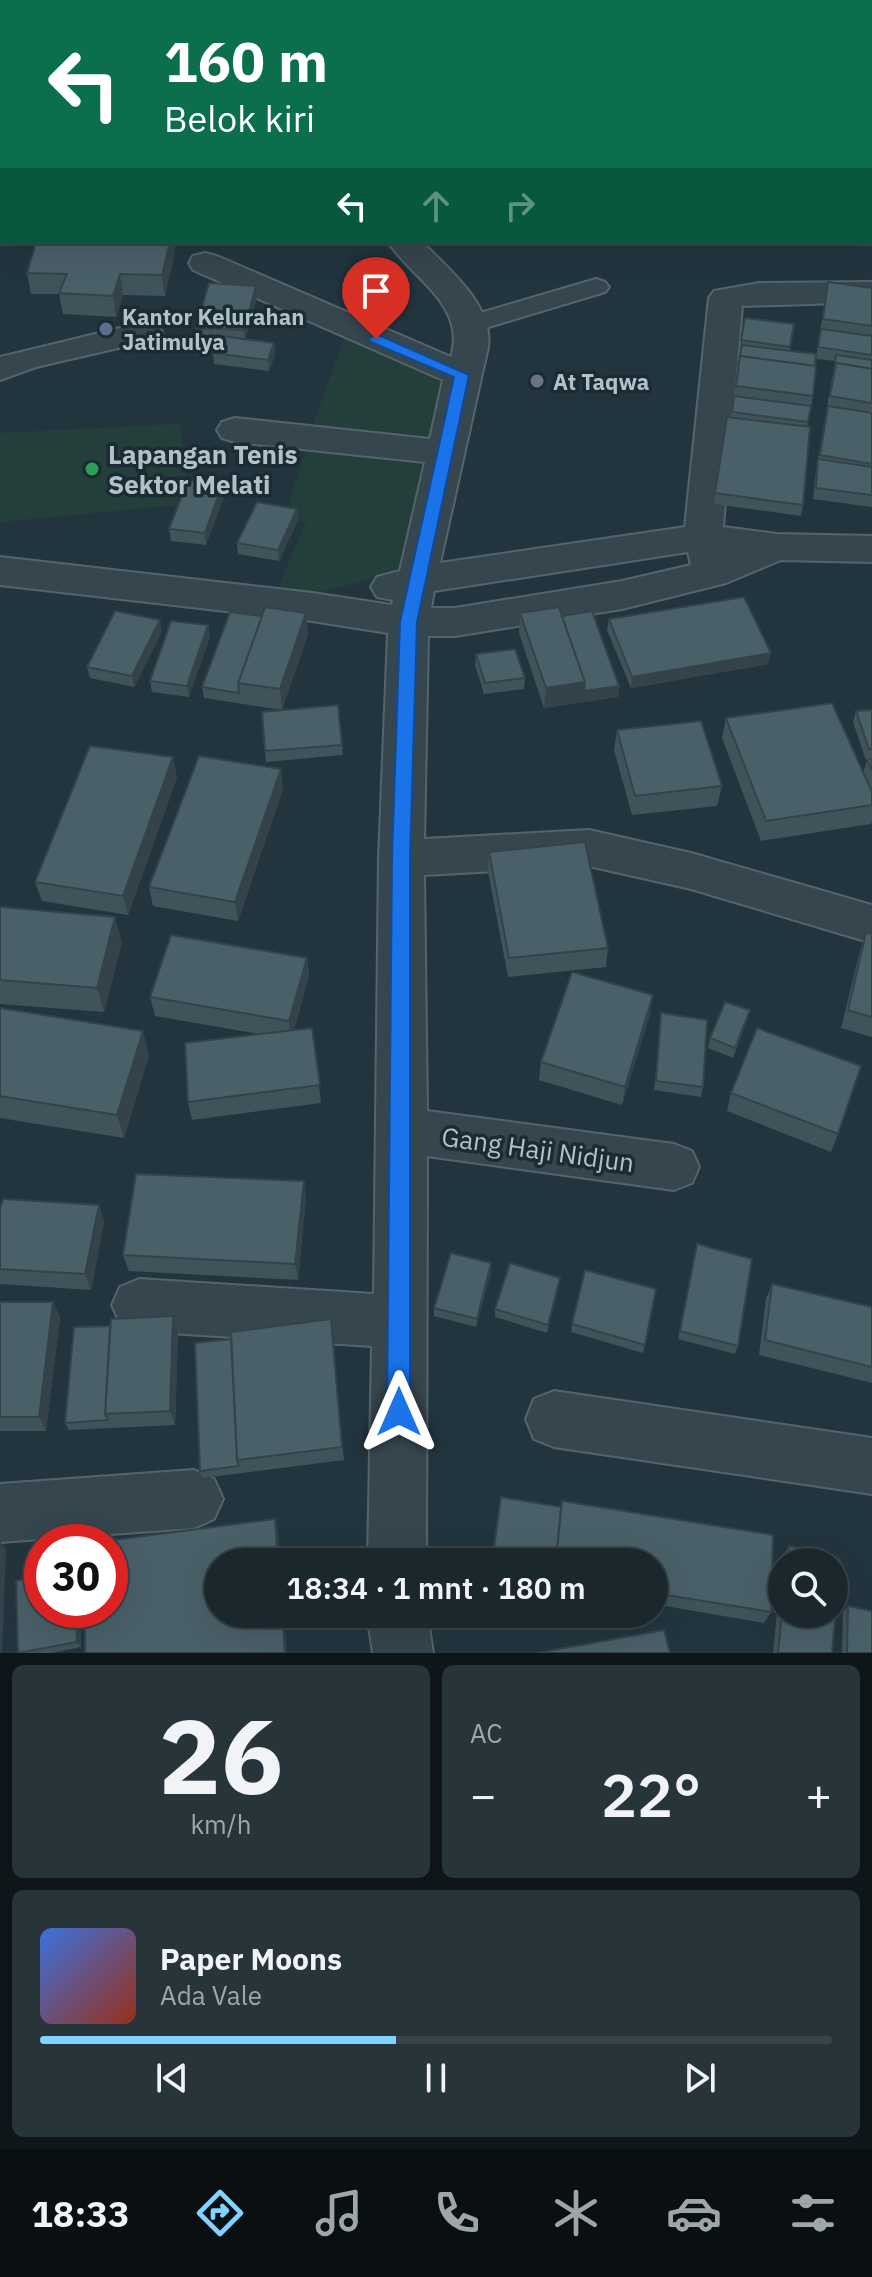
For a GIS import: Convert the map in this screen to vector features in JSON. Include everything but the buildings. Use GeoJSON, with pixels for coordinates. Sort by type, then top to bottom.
{"type":"FeatureCollection","features":[{"type":"Feature","properties":{"kind":"street"},"geometry":{"type":"LineString","coordinates":[[397,1548],[402,1130],[401,858],[412,601],[462,375],[473,341],[458,304],[406,244]]}},
{"type":"Feature","properties":{"kind":"street"},"geometry":{"type":"LineString","coordinates":[[205,263],[462,375]]}},
{"type":"Feature","properties":{"kind":"street"},"geometry":{"type":"LineString","coordinates":[[707,555],[726,298],[759,293],[872,292]]}},
{"type":"Feature","properties":{"kind":"street"},"geometry":{"type":"LineString","coordinates":[[0,369],[26,359],[145,332]]}},
{"type":"Feature","properties":{"kind":"street"},"geometry":{"type":"LineString","coordinates":[[235,430],[447,453]]}},
{"type":"Feature","properties":{"kind":"street"},"geometry":{"type":"LineString","coordinates":[[0,571],[312,607],[412,601],[455,622],[622,595],[707,555],[777,547],[872,549]]}},
{"type":"Feature","properties":{"kind":"street"},"geometry":{"type":"LineString","coordinates":[[401,858],[589,848],[691,871],[872,924]]}},
{"type":"Feature","properties":{"kind":"street","name":"Gang Haji Nidjun"},"geometry":{"type":"LineString","coordinates":[[402,1130],[674,1167]]}},
{"type":"Feature","properties":{"kind":"street"},"geometry":{"type":"LineString","coordinates":[[139,1305],[400,1322]]}},
{"type":"Feature","properties":{"kind":"street"},"geometry":{"type":"LineString","coordinates":[[554,1419],[872,1466]]}},
{"type":"Feature","properties":{"kind":"street"},"geometry":{"type":"LineString","coordinates":[[0,1513],[194,1499]]}},
{"type":"Feature","properties":{"kind":"street"},"geometry":{"type":"LineString","coordinates":[[399,1628],[403,1653]]}},
{"type":"Feature","properties":{"kind":"lane"},"geometry":{"type":"LineString","coordinates":[[458,304],[596,287]]}},
{"type":"Feature","properties":{"kind":"green space"},"geometry":{"type":"Polygon","coordinates":[[[345,336],[450,378],[435,443],[312,428],[345,336]]]}},
{"type":"Feature","properties":{"kind":"green space","name":"Lapangan Tenis Sektor Melati"},"geometry":{"type":"Polygon","coordinates":[[[180,424],[189,504],[0,522],[0,433],[180,424]]]}},
{"type":"Feature","properties":{"kind":"green space"},"geometry":{"type":"Polygon","coordinates":[[[307,446],[429,463],[406,570],[308,595],[277,590],[306,522],[284,518],[307,446]]]}},
{"type":"Feature","properties":{"kind":"place","name":"Kantor Kelurahan Jatimulya"},"geometry":{"type":"Point","coordinates":[106,329]}},
{"type":"Feature","properties":{"kind":"place","name":"At Taqwa"},"geometry":{"type":"Point","coordinates":[537,381]}},
{"type":"Feature","properties":{"kind":"place","name":"Lapangan Tenis Sektor Melati"},"geometry":{"type":"Point","coordinates":[92,469]}},
{"type":"Feature","properties":{"kind":"route"},"geometry":{"type":"LineString","coordinates":[[376,339],[462,375],[408,622],[401,858],[399,1412]]}}]}
